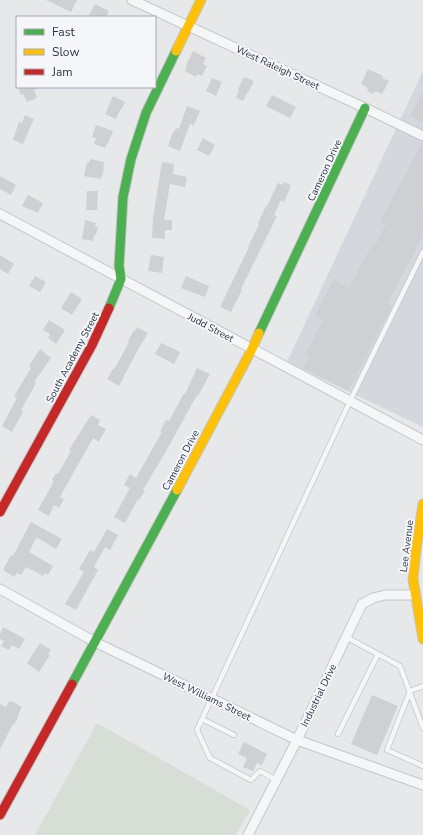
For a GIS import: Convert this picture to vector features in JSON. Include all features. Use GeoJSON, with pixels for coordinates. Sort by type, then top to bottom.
{"type":"FeatureCollection","features":[{"type":"Feature","properties":{"kind":"street","name":"West Raleigh Street"},"geometry":{"type":"LineString","coordinates":[[132,0],[423,136]]}},
{"type":"Feature","properties":{"kind":"street","name":"South Academy Street"},"geometry":{"type":"LineString","coordinates":[[0,512],[92,345],[107,314],[121,278],[119,266],[123,197],[131,159],[146,113],[201,0]]}},
{"type":"Feature","properties":{"kind":"street","name":"Cameron Drive"},"geometry":{"type":"LineString","coordinates":[[0,815],[95,642],[252,349],[365,108]]}},
{"type":"Feature","properties":{"kind":"street","name":"Judd Street"},"geometry":{"type":"LineString","coordinates":[[0,214],[423,440]]}},
{"type":"Feature","properties":{"kind":"street","name":"Lee Avenue"},"geometry":{"type":"LineString","coordinates":[[423,504],[420,544],[413,579],[423,639]]}},
{"type":"Feature","properties":{"kind":"street","name":"West Williams Street"},"geometry":{"type":"LineString","coordinates":[[0,589],[95,642],[297,740],[423,785]]}},
{"type":"Feature","properties":{"kind":"street","name":"Industrial Drive"},"geometry":{"type":"LineString","coordinates":[[248,835],[297,740],[362,604],[372,598],[385,595],[415,595]]}},
{"type":"Feature","properties":{"kind":"lane"},"geometry":{"type":"LineString","coordinates":[[276,780],[260,771],[252,780],[210,758],[197,730],[350,401],[423,252]]}},
{"type":"Feature","properties":{"kind":"lane"},"geometry":{"type":"LineString","coordinates":[[346,637],[400,666],[423,728]]}},
{"type":"Feature","properties":{"kind":"lane"},"geometry":{"type":"LineString","coordinates":[[338,734],[378,654]]}},
{"type":"Feature","properties":{"kind":"lane"},"geometry":{"type":"LineString","coordinates":[[423,686],[410,691],[388,750],[423,766]]}},
{"type":"Feature","properties":{"kind":"lane"},"geometry":{"type":"LineString","coordinates":[[202,718],[234,735]]}},
{"type":"Feature","properties":{"kind":"shaded area"},"geometry":{"type":"Polygon","coordinates":[[[423,71],[423,427],[287,362],[423,71]]]}},
{"type":"Feature","properties":{"kind":"shaded area"},"geometry":{"type":"Polygon","coordinates":[[[97,723],[250,810],[236,835],[35,835],[97,723]]]}},
{"type":"Feature","properties":{"kind":"building"},"geometry":{"type":"Polygon","coordinates":[[[46,0],[77,0],[71,12],[46,0]]]}},
{"type":"Feature","properties":{"kind":"building"},"geometry":{"type":"Polygon","coordinates":[[[95,4],[109,11],[106,16],[89,16],[95,4]]]}},
{"type":"Feature","properties":{"kind":"building"},"geometry":{"type":"Polygon","coordinates":[[[193,51],[206,58],[203,64],[207,66],[202,76],[197,74],[196,77],[185,71],[186,65],[193,51]]]}},
{"type":"Feature","properties":{"kind":"building"},"geometry":{"type":"Polygon","coordinates":[[[368,69],[383,76],[382,78],[389,81],[382,94],[375,91],[373,94],[367,91],[368,88],[361,84],[368,69]]]}},
{"type":"Feature","properties":{"kind":"building"},"geometry":{"type":"Polygon","coordinates":[[[244,77],[254,81],[243,101],[236,98],[238,89],[244,77]]]}},
{"type":"Feature","properties":{"kind":"building"},"geometry":{"type":"Polygon","coordinates":[[[212,78],[222,82],[216,96],[206,91],[212,78]]]}},
{"type":"Feature","properties":{"kind":"building"},"geometry":{"type":"Polygon","coordinates":[[[18,88],[38,88],[34,90],[37,98],[27,102],[23,94],[21,95],[18,88]]]}},
{"type":"Feature","properties":{"kind":"building"},"geometry":{"type":"Polygon","coordinates":[[[423,91],[423,123],[410,116],[423,91]]]}},
{"type":"Feature","properties":{"kind":"building"},"geometry":{"type":"Polygon","coordinates":[[[272,95],[296,107],[290,118],[266,106],[272,95]]]}},
{"type":"Feature","properties":{"kind":"building"},"geometry":{"type":"Polygon","coordinates":[[[113,96],[125,102],[116,119],[105,114],[113,96]]]}},
{"type":"Feature","properties":{"kind":"building"},"geometry":{"type":"Polygon","coordinates":[[[187,106],[200,111],[194,125],[190,124],[180,151],[168,146],[173,132],[176,128],[179,129],[187,106]]]}},
{"type":"Feature","properties":{"kind":"building"},"geometry":{"type":"Polygon","coordinates":[[[25,115],[34,119],[23,144],[13,140],[19,122],[22,123],[25,115]]]}},
{"type":"Feature","properties":{"kind":"building"},"geometry":{"type":"Polygon","coordinates":[[[96,125],[113,131],[105,148],[94,144],[96,138],[92,137],[96,125]]]}},
{"type":"Feature","properties":{"kind":"building"},"geometry":{"type":"Polygon","coordinates":[[[203,138],[215,145],[209,156],[197,150],[203,138]]]}},
{"type":"Feature","properties":{"kind":"building"},"geometry":{"type":"Polygon","coordinates":[[[422,142],[423,236],[387,304],[392,306],[348,391],[303,368],[309,356],[305,354],[323,320],[315,315],[334,279],[349,288],[373,243],[376,244],[386,224],[380,222],[422,142]]]}},
{"type":"Feature","properties":{"kind":"building"},"geometry":{"type":"Polygon","coordinates":[[[90,159],[104,162],[101,179],[84,176],[87,162],[89,163],[90,159]]]}},
{"type":"Feature","properties":{"kind":"building"},"geometry":{"type":"Polygon","coordinates":[[[162,162],[174,164],[173,174],[187,177],[185,187],[170,184],[164,220],[172,220],[172,230],[165,230],[165,239],[152,238],[153,217],[162,162]]]}},
{"type":"Feature","properties":{"kind":"building"},"geometry":{"type":"Polygon","coordinates":[[[0,176],[16,185],[11,195],[0,189],[0,176]]]}},
{"type":"Feature","properties":{"kind":"building"},"geometry":{"type":"Polygon","coordinates":[[[284,182],[291,185],[290,188],[284,202],[281,200],[274,215],[277,216],[231,312],[220,307],[249,247],[266,206],[278,183],[283,185],[284,182]]]}},
{"type":"Feature","properties":{"kind":"building"},"geometry":{"type":"Polygon","coordinates":[[[87,191],[98,191],[97,210],[86,210],[87,191]]]}},
{"type":"Feature","properties":{"kind":"building"},"geometry":{"type":"Polygon","coordinates":[[[28,195],[43,203],[38,213],[22,206],[28,195]]]}},
{"type":"Feature","properties":{"kind":"building"},"geometry":{"type":"Polygon","coordinates":[[[85,220],[96,223],[95,227],[98,227],[93,241],[82,239],[85,220]]]}},
{"type":"Feature","properties":{"kind":"building"},"geometry":{"type":"Polygon","coordinates":[[[0,255],[14,264],[8,274],[0,269],[0,255]]]}},
{"type":"Feature","properties":{"kind":"building"},"geometry":{"type":"Polygon","coordinates":[[[151,255],[164,257],[162,273],[148,271],[151,255]]]}},
{"type":"Feature","properties":{"kind":"building"},"geometry":{"type":"Polygon","coordinates":[[[35,276],[46,282],[40,292],[29,286],[35,276]]]}},
{"type":"Feature","properties":{"kind":"building"},"geometry":{"type":"Polygon","coordinates":[[[186,276],[209,286],[205,297],[181,288],[186,276]]]}},
{"type":"Feature","properties":{"kind":"building"},"geometry":{"type":"Polygon","coordinates":[[[71,292],[82,299],[72,315],[61,308],[71,292]]]}},
{"type":"Feature","properties":{"kind":"building"},"geometry":{"type":"Polygon","coordinates":[[[49,320],[65,330],[56,344],[48,338],[50,334],[43,330],[49,320]]]}},
{"type":"Feature","properties":{"kind":"building"},"geometry":{"type":"Polygon","coordinates":[[[137,327],[148,333],[119,386],[107,379],[120,359],[129,342],[128,341],[137,327]]]}},
{"type":"Feature","properties":{"kind":"building"},"geometry":{"type":"Polygon","coordinates":[[[161,343],[180,352],[174,364],[155,354],[161,343]]]}},
{"type":"Feature","properties":{"kind":"building"},"geometry":{"type":"Polygon","coordinates":[[[40,349],[51,358],[34,382],[36,383],[21,410],[23,412],[12,432],[2,426],[17,398],[14,396],[31,368],[29,366],[40,349]]]}},
{"type":"Feature","properties":{"kind":"building"},"geometry":{"type":"Polygon","coordinates":[[[197,368],[210,374],[143,490],[145,491],[139,500],[138,499],[125,523],[114,517],[130,488],[124,485],[130,474],[136,478],[162,432],[160,431],[166,420],[169,421],[184,393],[185,394],[197,368]]]}},
{"type":"Feature","properties":{"kind":"building"},"geometry":{"type":"Polygon","coordinates":[[[91,415],[100,420],[98,425],[106,429],[99,442],[93,438],[60,497],[64,499],[59,508],[54,505],[49,516],[38,510],[54,481],[52,480],[56,473],[58,474],[71,451],[69,450],[91,415]]]}},
{"type":"Feature","properties":{"kind":"building"},"geometry":{"type":"Polygon","coordinates":[[[31,522],[62,539],[56,549],[36,538],[29,552],[53,566],[48,575],[45,573],[43,576],[26,567],[21,575],[17,573],[14,577],[3,570],[11,555],[13,556],[31,522]]]}},
{"type":"Feature","properties":{"kind":"building"},"geometry":{"type":"Polygon","coordinates":[[[107,529],[118,535],[110,550],[105,547],[94,567],[98,570],[76,610],[65,604],[84,572],[79,569],[90,550],[94,552],[107,529]]]}},
{"type":"Feature","properties":{"kind":"building"},"geometry":{"type":"Polygon","coordinates":[[[3,627],[25,639],[19,649],[12,645],[9,650],[1,646],[4,641],[0,639],[0,634],[3,627]]]}},
{"type":"Feature","properties":{"kind":"building"},"geometry":{"type":"Polygon","coordinates":[[[40,643],[51,650],[48,654],[50,655],[39,672],[27,663],[40,643]]]}},
{"type":"Feature","properties":{"kind":"building"},"geometry":{"type":"Polygon","coordinates":[[[372,695],[398,706],[377,755],[351,744],[372,695]]]}},
{"type":"Feature","properties":{"kind":"building"},"geometry":{"type":"Polygon","coordinates":[[[9,701],[12,701],[22,707],[14,725],[13,724],[0,749],[0,704],[6,707],[9,701]]]}},
{"type":"Feature","properties":{"kind":"building"},"geometry":{"type":"Polygon","coordinates":[[[244,742],[267,754],[262,765],[257,763],[253,771],[243,767],[247,758],[238,754],[244,742]]]}},
{"type":"Feature","properties":{"kind":"traffic: fast"},"geometry":{"type":"LineString","coordinates":[[109,308],[121,279],[119,266],[123,197],[131,159],[146,113],[176,51]]}},
{"type":"Feature","properties":{"kind":"traffic: fast"},"geometry":{"type":"LineString","coordinates":[[259,333],[365,108]]}},
{"type":"Feature","properties":{"kind":"traffic: fast"},"geometry":{"type":"LineString","coordinates":[[72,684],[177,490]]}},
{"type":"Feature","properties":{"kind":"traffic: slow"},"geometry":{"type":"LineString","coordinates":[[176,51],[201,0]]}},
{"type":"Feature","properties":{"kind":"traffic: slow"},"geometry":{"type":"LineString","coordinates":[[177,490],[252,349],[259,333]]}},
{"type":"Feature","properties":{"kind":"traffic: slow"},"geometry":{"type":"LineString","coordinates":[[423,504],[413,579],[423,639]]}},
{"type":"Feature","properties":{"kind":"traffic: jam"},"geometry":{"type":"LineString","coordinates":[[0,512],[92,345],[109,308]]}},
{"type":"Feature","properties":{"kind":"traffic: jam"},"geometry":{"type":"LineString","coordinates":[[0,815],[72,684]]}}]}
